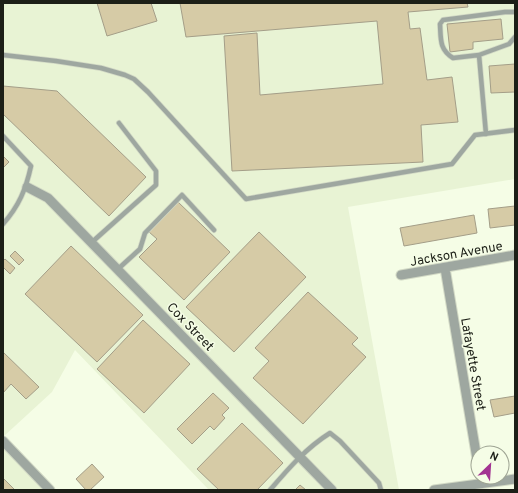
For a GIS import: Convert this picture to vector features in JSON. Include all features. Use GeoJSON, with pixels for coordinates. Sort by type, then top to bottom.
{"type":"FeatureCollection","features":[{"type":"Feature","properties":{"kind":"street","name":"Cox Street"},"geometry":{"type":"LineString","coordinates":[[27,187],[48,198],[332,490]]}},
{"type":"Feature","properties":{"kind":"street","name":"Jackson Avenue"},"geometry":{"type":"LineString","coordinates":[[401,275],[515,255]]}},
{"type":"Feature","properties":{"kind":"street","name":"Lafayette Street"},"geometry":{"type":"LineString","coordinates":[[445,268],[475,445]]}},
{"type":"Feature","properties":{"kind":"street"},"geometry":{"type":"LineString","coordinates":[[5,448],[50,490]]}},
{"type":"Feature","properties":{"kind":"street"},"geometry":{"type":"LineString","coordinates":[[434,490],[470,482]]}},
{"type":"Feature","properties":{"kind":"lane"},"geometry":{"type":"LineString","coordinates":[[515,12],[442,20],[440,24],[442,47],[447,55],[453,58],[479,55],[509,44],[515,37]]}},
{"type":"Feature","properties":{"kind":"lane"},"geometry":{"type":"LineString","coordinates":[[3,55],[101,68],[134,79],[148,92],[246,199],[452,164],[475,135],[515,130]]}},
{"type":"Feature","properties":{"kind":"lane"},"geometry":{"type":"LineString","coordinates":[[479,55],[486,134]]}},
{"type":"Feature","properties":{"kind":"lane"},"geometry":{"type":"LineString","coordinates":[[91,243],[156,185],[156,171],[119,123]]}},
{"type":"Feature","properties":{"kind":"lane"},"geometry":{"type":"LineString","coordinates":[[3,136],[31,166],[27,187],[18,205],[3,224]]}},
{"type":"Feature","properties":{"kind":"lane"},"geometry":{"type":"LineString","coordinates":[[118,269],[140,249],[145,233],[182,195],[214,230]]}},
{"type":"Feature","properties":{"kind":"lane"},"geometry":{"type":"LineString","coordinates":[[270,490],[300,457],[330,433],[340,441],[379,483],[381,490]]}},
{"type":"Feature","properties":{"kind":"shaded area"},"geometry":{"type":"Polygon","coordinates":[[[3,3],[515,3],[515,179],[348,207],[399,490],[209,490],[75,350],[52,392],[3,437],[3,3]]]}},
{"type":"Feature","properties":{"kind":"shaded area"},"geometry":{"type":"Polygon","coordinates":[[[3,439],[50,490],[3,490],[3,439]]]}},
{"type":"Feature","properties":{"kind":"building"},"geometry":{"type":"Polygon","coordinates":[[[97,3],[151,3],[157,21],[107,36],[97,3]]]}},
{"type":"Feature","properties":{"kind":"building"},"geometry":{"type":"Polygon","coordinates":[[[180,3],[467,3],[468,7],[408,12],[410,29],[420,28],[427,80],[452,77],[458,122],[421,125],[423,162],[232,171],[224,36],[257,33],[260,95],[383,84],[377,21],[186,37],[180,3]]]}},
{"type":"Feature","properties":{"kind":"building"},"geometry":{"type":"Polygon","coordinates":[[[501,19],[503,39],[473,42],[473,49],[450,52],[447,24],[501,19]]]}},
{"type":"Feature","properties":{"kind":"building"},"geometry":{"type":"Polygon","coordinates":[[[515,64],[515,92],[491,93],[489,66],[515,64]]]}},
{"type":"Feature","properties":{"kind":"building"},"geometry":{"type":"Polygon","coordinates":[[[3,86],[57,91],[146,177],[109,216],[3,114],[3,86]]]}},
{"type":"Feature","properties":{"kind":"building"},"geometry":{"type":"Polygon","coordinates":[[[3,156],[9,162],[3,168],[3,156]]]}},
{"type":"Feature","properties":{"kind":"building"},"geometry":{"type":"Polygon","coordinates":[[[178,202],[230,252],[184,300],[139,257],[157,239],[149,232],[178,202]]]}},
{"type":"Feature","properties":{"kind":"building"},"geometry":{"type":"Polygon","coordinates":[[[515,206],[515,225],[490,228],[488,209],[515,206]]]}},
{"type":"Feature","properties":{"kind":"building"},"geometry":{"type":"Polygon","coordinates":[[[474,215],[477,233],[404,246],[400,228],[474,215]]]}},
{"type":"Feature","properties":{"kind":"building"},"geometry":{"type":"Polygon","coordinates":[[[259,232],[306,277],[234,352],[186,307],[259,232]]]}},
{"type":"Feature","properties":{"kind":"building"},"geometry":{"type":"Polygon","coordinates":[[[71,246],[143,315],[97,362],[25,294],[71,246]]]}},
{"type":"Feature","properties":{"kind":"building"},"geometry":{"type":"Polygon","coordinates":[[[15,251],[24,260],[19,265],[10,256],[15,251]]]}},
{"type":"Feature","properties":{"kind":"building"},"geometry":{"type":"Polygon","coordinates":[[[5,259],[15,268],[10,274],[3,267],[3,261],[5,259]]]}},
{"type":"Feature","properties":{"kind":"building"},"geometry":{"type":"Polygon","coordinates":[[[308,292],[358,338],[352,344],[366,357],[303,424],[253,378],[269,361],[255,348],[308,292]]]}},
{"type":"Feature","properties":{"kind":"building"},"geometry":{"type":"Polygon","coordinates":[[[143,320],[190,364],[144,413],[97,369],[143,320]]]}},
{"type":"Feature","properties":{"kind":"building"},"geometry":{"type":"Polygon","coordinates":[[[3,352],[39,387],[26,399],[11,384],[3,393],[3,352]]]}},
{"type":"Feature","properties":{"kind":"building"},"geometry":{"type":"Polygon","coordinates":[[[213,393],[229,408],[222,415],[225,418],[214,430],[210,426],[192,444],[177,429],[213,393]]]}},
{"type":"Feature","properties":{"kind":"building"},"geometry":{"type":"Polygon","coordinates":[[[515,396],[515,413],[494,417],[490,400],[515,396]]]}},
{"type":"Feature","properties":{"kind":"building"},"geometry":{"type":"Polygon","coordinates":[[[242,423],[283,463],[257,490],[219,490],[197,469],[242,423]]]}},
{"type":"Feature","properties":{"kind":"building"},"geometry":{"type":"Polygon","coordinates":[[[92,464],[104,477],[90,490],[86,490],[76,479],[92,464]]]}},
{"type":"Feature","properties":{"kind":"building"},"geometry":{"type":"Polygon","coordinates":[[[4,479],[15,490],[3,490],[4,479]]]}},
{"type":"Feature","properties":{"kind":"building"},"geometry":{"type":"Polygon","coordinates":[[[300,485],[306,490],[295,490],[300,485]]]}}]}
